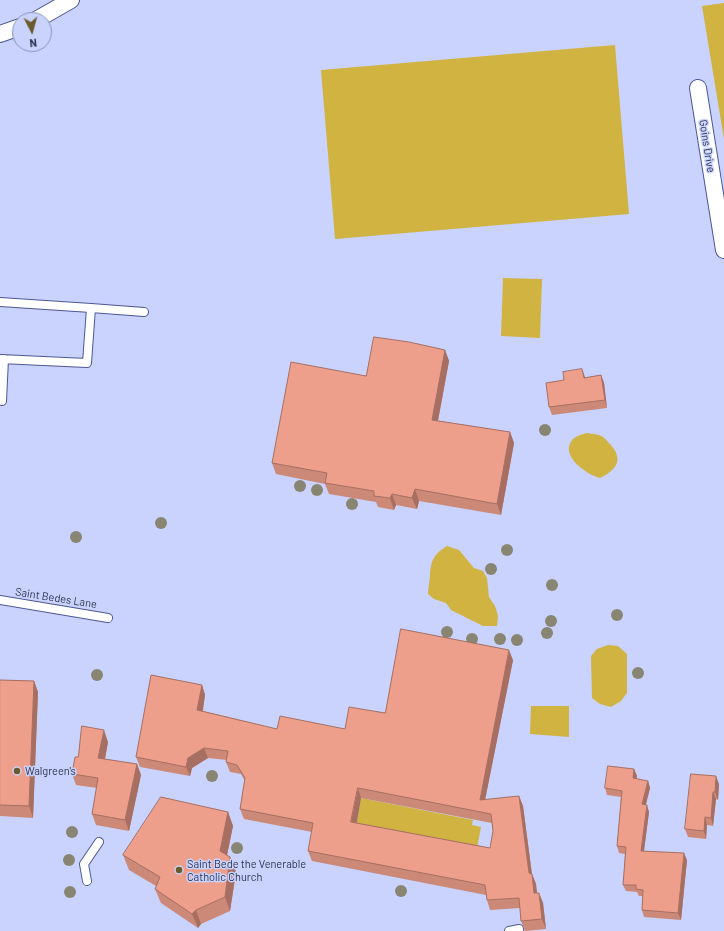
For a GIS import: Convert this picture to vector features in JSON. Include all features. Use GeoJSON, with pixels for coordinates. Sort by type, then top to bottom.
{"type":"FeatureCollection","features":[{"type":"Feature","properties":{"kind":"street"},"geometry":{"type":"LineString","coordinates":[[50,12],[71,0]]}},
{"type":"Feature","properties":{"kind":"street"},"geometry":{"type":"LineString","coordinates":[[0,34],[12,30]]}},
{"type":"Feature","properties":{"kind":"street","name":"Goins Drive"},"geometry":{"type":"LineString","coordinates":[[698,88],[724,250]]}},
{"type":"Feature","properties":{"kind":"lane"},"geometry":{"type":"LineString","coordinates":[[0,302],[144,312]]}},
{"type":"Feature","properties":{"kind":"lane"},"geometry":{"type":"LineString","coordinates":[[2,401],[2,359],[87,363],[91,308]]}},
{"type":"Feature","properties":{"kind":"lane","name":"Saint Bedes Lane"},"geometry":{"type":"LineString","coordinates":[[0,600],[108,618]]}},
{"type":"Feature","properties":{"kind":"lane"},"geometry":{"type":"LineString","coordinates":[[86,881],[84,864],[99,842]]}},
{"type":"Feature","properties":{"kind":"lane"},"geometry":{"type":"LineString","coordinates":[[509,931],[519,929]]}},
{"type":"Feature","properties":{"kind":"shaded area"},"geometry":{"type":"Polygon","coordinates":[[[724,3],[724,139],[702,6],[724,3]]]}},
{"type":"Feature","properties":{"kind":"shaded area"},"geometry":{"type":"Polygon","coordinates":[[[615,45],[629,214],[335,239],[321,70],[615,45]]]}},
{"type":"Feature","properties":{"kind":"shaded area"},"geometry":{"type":"Polygon","coordinates":[[[503,278],[542,279],[540,338],[501,336],[503,278]]]}},
{"type":"Feature","properties":{"kind":"shaded area"},"geometry":{"type":"Polygon","coordinates":[[[587,433],[604,438],[614,449],[617,455],[617,464],[611,471],[600,478],[582,469],[572,458],[569,451],[569,445],[573,439],[587,433]]]}},
{"type":"Feature","properties":{"kind":"shaded area"},"geometry":{"type":"Polygon","coordinates":[[[447,546],[459,550],[474,568],[483,571],[487,578],[489,597],[495,606],[498,616],[497,626],[483,626],[451,610],[446,603],[434,599],[428,594],[432,561],[439,552],[447,546]]]}},
{"type":"Feature","properties":{"kind":"shaded area"},"geometry":{"type":"Polygon","coordinates":[[[608,645],[618,646],[627,654],[627,693],[621,701],[611,707],[600,704],[592,698],[591,656],[597,649],[608,645]]]}},
{"type":"Feature","properties":{"kind":"shaded area"},"geometry":{"type":"Polygon","coordinates":[[[531,706],[569,706],[569,737],[530,734],[531,706]]]}},
{"type":"Feature","properties":{"kind":"shaded area"},"geometry":{"type":"Polygon","coordinates":[[[361,798],[473,820],[472,825],[481,827],[476,854],[355,832],[361,798]]]}},
{"type":"Feature","properties":{"kind":"building"},"geometry":{"type":"Polygon","coordinates":[[[374,337],[409,342],[445,350],[432,420],[510,432],[497,504],[415,489],[412,498],[392,494],[390,498],[374,496],[374,491],[325,483],[327,473],[272,463],[291,362],[366,376],[374,337]]]}},
{"type":"Feature","properties":{"kind":"building"},"geometry":{"type":"Polygon","coordinates":[[[582,369],[584,378],[601,375],[605,400],[549,407],[546,383],[564,380],[563,372],[582,369]]]}},
{"type":"Feature","properties":{"kind":"building"},"geometry":{"type":"Polygon","coordinates":[[[401,629],[509,650],[480,800],[519,796],[529,873],[532,874],[534,893],[539,893],[542,919],[521,921],[519,898],[487,900],[485,885],[308,851],[313,823],[240,809],[245,778],[237,765],[226,762],[228,751],[204,748],[188,758],[186,767],[136,757],[151,675],[202,685],[197,710],[277,729],[280,716],[345,729],[349,707],[385,713],[401,629]],[[358,788],[351,822],[490,848],[493,831],[491,814],[358,788]]]}},
{"type":"Feature","properties":{"kind":"building","name":"Walgreen's"},"geometry":{"type":"Polygon","coordinates":[[[0,680],[34,681],[29,806],[0,805],[0,680]]]}},
{"type":"Feature","properties":{"kind":"building"},"geometry":{"type":"Polygon","coordinates":[[[82,726],[104,730],[98,758],[137,764],[125,820],[92,814],[98,778],[72,774],[75,757],[78,757],[82,726]]]}},
{"type":"Feature","properties":{"kind":"building"},"geometry":{"type":"Polygon","coordinates":[[[608,766],[634,769],[633,778],[648,781],[642,804],[647,805],[641,851],[684,853],[678,913],[642,910],[643,890],[636,889],[636,885],[623,885],[626,847],[617,846],[622,791],[605,788],[608,766]]]}},
{"type":"Feature","properties":{"kind":"building"},"geometry":{"type":"Polygon","coordinates":[[[691,774],[716,776],[711,818],[705,817],[704,831],[685,829],[691,774]]]}},
{"type":"Feature","properties":{"kind":"building","name":"Saint Bede the Venerable Catholic Church"},"geometry":{"type":"Polygon","coordinates":[[[161,797],[228,812],[220,851],[230,857],[225,897],[196,910],[192,914],[155,889],[160,877],[123,855],[161,797]]]}},
{"type":"Feature","properties":{"kind":"place","name":"Walgreen's"},"geometry":{"type":"Point","coordinates":[17,771]}},
{"type":"Feature","properties":{"kind":"place","name":"Saint Bede the Venerable Catholic Church"},"geometry":{"type":"Point","coordinates":[179,870]}}]}
